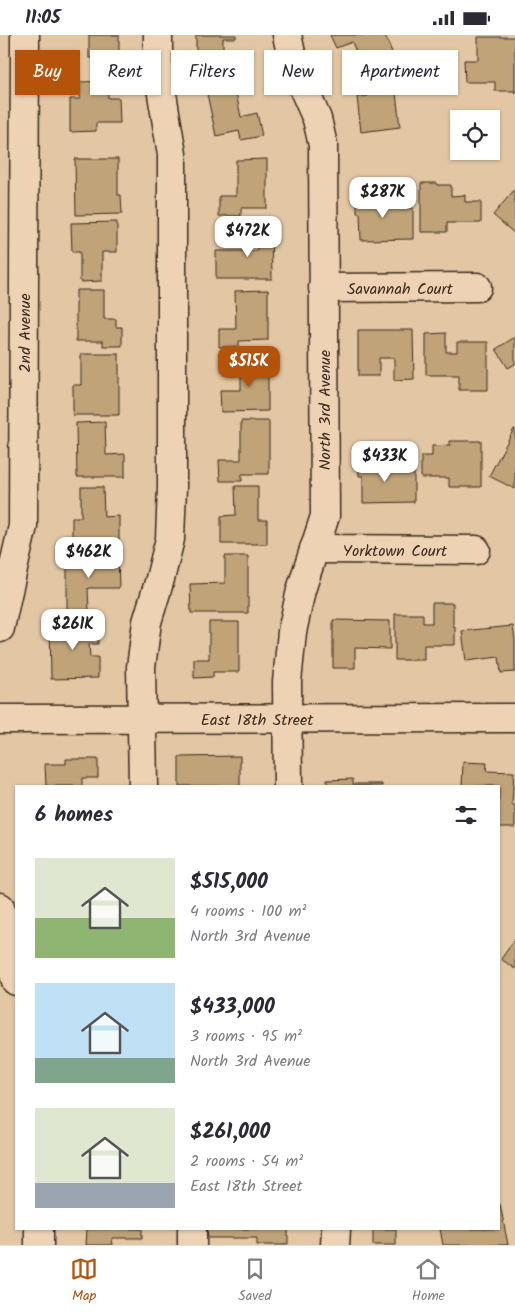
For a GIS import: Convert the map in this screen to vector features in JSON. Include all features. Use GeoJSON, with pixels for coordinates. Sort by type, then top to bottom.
{"type":"FeatureCollection","features":[{"type":"Feature","properties":{"kind":"street","name":"2nd Avenue"},"geometry":{"type":"LineString","coordinates":[[0,628],[23,526],[25,35]]}},
{"type":"Feature","properties":{"kind":"street"},"geometry":{"type":"LineString","coordinates":[[143,785],[141,667],[147,623],[170,539],[172,487],[172,153],[158,70],[158,35]]}},
{"type":"Feature","properties":{"kind":"street","name":"North 3rd Avenue"},"geometry":{"type":"LineString","coordinates":[[286,35],[294,67],[317,119],[323,145],[325,516],[301,590],[292,631],[287,681],[288,785]]}},
{"type":"Feature","properties":{"kind":"street","name":"Savannah Court"},"geometry":{"type":"LineString","coordinates":[[323,288],[477,287]]}},
{"type":"Feature","properties":{"kind":"street","name":"Yorktown Court"},"geometry":{"type":"LineString","coordinates":[[314,549],[476,551]]}},
{"type":"Feature","properties":{"kind":"street","name":"East 18th Street"},"geometry":{"type":"LineString","coordinates":[[0,719],[515,719]]}},
{"type":"Feature","properties":{"kind":"street"},"geometry":{"type":"LineString","coordinates":[[0,907],[15,978]]}},
{"type":"Feature","properties":{"kind":"street"},"geometry":{"type":"LineString","coordinates":[[39,1230],[39,1245]]}},
{"type":"Feature","properties":{"kind":"street"},"geometry":{"type":"LineString","coordinates":[[192,1230],[192,1245]]}},
{"type":"Feature","properties":{"kind":"street"},"geometry":{"type":"LineString","coordinates":[[335,1245],[336,1230]]}},
{"type":"Feature","properties":{"kind":"building"},"geometry":{"type":"Polygon","coordinates":[[[89,35],[119,35],[119,50],[90,50],[89,58],[89,35]]]}},
{"type":"Feature","properties":{"kind":"building"},"geometry":{"type":"Polygon","coordinates":[[[196,35],[236,35],[236,38],[223,38],[223,50],[196,50],[196,35]]]}},
{"type":"Feature","properties":{"kind":"building"},"geometry":{"type":"Polygon","coordinates":[[[330,35],[385,35],[391,50],[355,50],[352,42],[336,48],[330,35]]]}},
{"type":"Feature","properties":{"kind":"building"},"geometry":{"type":"Polygon","coordinates":[[[478,37],[515,37],[515,91],[495,91],[495,82],[465,82],[464,60],[478,60],[478,37]]]}},
{"type":"Feature","properties":{"kind":"building"},"geometry":{"type":"Polygon","coordinates":[[[80,82],[90,82],[90,95],[108,95],[108,98],[119,98],[120,123],[96,123],[96,131],[70,132],[70,99],[80,99],[80,82]]]}},
{"type":"Feature","properties":{"kind":"building"},"geometry":{"type":"Polygon","coordinates":[[[207,95],[236,95],[241,117],[257,113],[262,136],[241,140],[239,131],[216,136],[207,95]]]}},
{"type":"Feature","properties":{"kind":"building"},"geometry":{"type":"Polygon","coordinates":[[[396,95],[400,127],[361,132],[357,97],[396,95]]]}},
{"type":"Feature","properties":{"kind":"building"},"geometry":{"type":"Polygon","coordinates":[[[75,159],[118,159],[118,195],[121,195],[122,214],[76,215],[75,159]]]}},
{"type":"Feature","properties":{"kind":"building"},"geometry":{"type":"Polygon","coordinates":[[[267,159],[267,208],[241,208],[241,216],[219,216],[219,196],[236,196],[236,160],[267,159]]]}},
{"type":"Feature","properties":{"kind":"building"},"geometry":{"type":"Polygon","coordinates":[[[421,183],[451,185],[451,196],[465,195],[465,202],[481,202],[481,223],[447,223],[447,232],[421,232],[421,183]]]}},
{"type":"Feature","properties":{"kind":"building"},"geometry":{"type":"Polygon","coordinates":[[[515,189],[515,234],[493,215],[515,189]]]}},
{"type":"Feature","properties":{"kind":"building"},"geometry":{"type":"Polygon","coordinates":[[[357,192],[379,192],[379,208],[413,208],[413,239],[361,240],[360,213],[357,213],[357,192]]]}},
{"type":"Feature","properties":{"kind":"building"},"geometry":{"type":"Polygon","coordinates":[[[117,222],[117,252],[102,252],[102,281],[80,282],[80,252],[72,252],[71,223],[117,222]]]}},
{"type":"Feature","properties":{"kind":"building"},"geometry":{"type":"Polygon","coordinates":[[[249,225],[271,225],[272,279],[216,279],[216,251],[257,251],[257,245],[249,245],[249,225]]]}},
{"type":"Feature","properties":{"kind":"building"},"geometry":{"type":"Polygon","coordinates":[[[76,290],[104,290],[104,319],[116,319],[116,327],[122,327],[122,346],[103,346],[103,341],[76,341],[76,290]]]}},
{"type":"Feature","properties":{"kind":"building"},"geometry":{"type":"Polygon","coordinates":[[[268,290],[268,340],[239,341],[239,347],[219,347],[219,329],[236,329],[235,291],[268,290]]]}},
{"type":"Feature","properties":{"kind":"building"},"geometry":{"type":"Polygon","coordinates":[[[358,330],[413,330],[414,379],[394,380],[394,358],[379,358],[379,376],[358,376],[358,330]]]}},
{"type":"Feature","properties":{"kind":"building"},"geometry":{"type":"Polygon","coordinates":[[[446,333],[446,352],[457,352],[457,342],[488,342],[488,390],[459,390],[459,375],[426,375],[426,334],[446,333]]]}},
{"type":"Feature","properties":{"kind":"building"},"geometry":{"type":"Polygon","coordinates":[[[515,337],[515,364],[508,368],[496,349],[515,337]]]}},
{"type":"Feature","properties":{"kind":"building"},"geometry":{"type":"Polygon","coordinates":[[[81,354],[119,354],[119,415],[73,415],[73,385],[81,385],[81,354]]]}},
{"type":"Feature","properties":{"kind":"building"},"geometry":{"type":"Polygon","coordinates":[[[241,356],[268,356],[268,411],[221,412],[220,390],[241,390],[241,356]]]}},
{"type":"Feature","properties":{"kind":"building"},"geometry":{"type":"Polygon","coordinates":[[[241,421],[269,421],[269,474],[242,474],[242,481],[220,481],[219,460],[241,460],[241,421]]]}},
{"type":"Feature","properties":{"kind":"building"},"geometry":{"type":"Polygon","coordinates":[[[105,422],[106,455],[125,454],[125,477],[77,477],[76,423],[105,422]]]}},
{"type":"Feature","properties":{"kind":"building"},"geometry":{"type":"Polygon","coordinates":[[[515,429],[515,489],[489,476],[515,429]]]}},
{"type":"Feature","properties":{"kind":"building"},"geometry":{"type":"Polygon","coordinates":[[[450,441],[481,441],[481,487],[449,487],[449,478],[421,478],[421,456],[432,456],[432,446],[450,445],[450,441]]]}},
{"type":"Feature","properties":{"kind":"building"},"geometry":{"type":"Polygon","coordinates":[[[358,455],[380,455],[380,472],[414,472],[414,502],[363,503],[363,476],[359,476],[358,455]]]}},
{"type":"Feature","properties":{"kind":"building"},"geometry":{"type":"Polygon","coordinates":[[[235,486],[258,486],[258,520],[267,520],[267,544],[221,544],[221,516],[236,515],[235,486]]]}},
{"type":"Feature","properties":{"kind":"building"},"geometry":{"type":"Polygon","coordinates":[[[81,487],[103,487],[104,517],[119,516],[119,546],[72,546],[72,517],[81,517],[81,487]]]}},
{"type":"Feature","properties":{"kind":"building"},"geometry":{"type":"Polygon","coordinates":[[[118,556],[119,588],[88,588],[89,612],[67,613],[67,557],[118,556]]]}},
{"type":"Feature","properties":{"kind":"building"},"geometry":{"type":"Polygon","coordinates":[[[225,556],[248,556],[248,613],[191,613],[190,584],[225,583],[225,556]]]}},
{"type":"Feature","properties":{"kind":"building"},"geometry":{"type":"Polygon","coordinates":[[[432,603],[453,603],[455,645],[424,645],[424,660],[395,660],[395,614],[423,614],[423,623],[432,623],[432,603]]]}},
{"type":"Feature","properties":{"kind":"building"},"geometry":{"type":"Polygon","coordinates":[[[333,620],[390,621],[390,649],[355,648],[355,668],[333,668],[333,620]]]}},
{"type":"Feature","properties":{"kind":"building"},"geometry":{"type":"Polygon","coordinates":[[[209,622],[239,622],[239,672],[213,672],[213,677],[194,678],[194,659],[209,659],[209,622]]]}},
{"type":"Feature","properties":{"kind":"building"},"geometry":{"type":"Polygon","coordinates":[[[98,623],[98,644],[89,644],[90,657],[98,657],[98,678],[51,679],[50,624],[98,623]]]}},
{"type":"Feature","properties":{"kind":"building"},"geometry":{"type":"Polygon","coordinates":[[[513,626],[515,672],[501,673],[499,657],[466,661],[462,631],[513,626]]]}},
{"type":"Feature","properties":{"kind":"building"},"geometry":{"type":"Polygon","coordinates":[[[240,756],[240,785],[179,785],[179,757],[240,756]]]}},
{"type":"Feature","properties":{"kind":"building"},"geometry":{"type":"Polygon","coordinates":[[[66,759],[98,759],[98,778],[82,778],[82,785],[46,785],[45,764],[66,764],[66,759]]]}},
{"type":"Feature","properties":{"kind":"building"},"geometry":{"type":"Polygon","coordinates":[[[463,762],[487,763],[486,771],[514,772],[512,805],[515,805],[515,827],[500,827],[500,785],[462,785],[463,762]]]}},
{"type":"Feature","properties":{"kind":"building"},"geometry":{"type":"Polygon","coordinates":[[[353,779],[353,784],[382,785],[327,785],[327,780],[353,779]]]}},
{"type":"Feature","properties":{"kind":"building"},"geometry":{"type":"Polygon","coordinates":[[[515,939],[515,969],[501,959],[515,939]]]}},
{"type":"Feature","properties":{"kind":"building"},"geometry":{"type":"Polygon","coordinates":[[[500,1204],[508,1245],[443,1245],[440,1230],[500,1230],[500,1204]]]}},
{"type":"Feature","properties":{"kind":"building"},"geometry":{"type":"Polygon","coordinates":[[[87,1230],[142,1230],[142,1238],[112,1238],[113,1245],[86,1245],[87,1230]]]}},
{"type":"Feature","properties":{"kind":"building"},"geometry":{"type":"Polygon","coordinates":[[[207,1230],[288,1230],[288,1244],[285,1245],[257,1245],[257,1238],[208,1238],[207,1230]]]}},
{"type":"Feature","properties":{"kind":"building"},"geometry":{"type":"Polygon","coordinates":[[[373,1230],[396,1230],[396,1245],[373,1245],[373,1230]]]}}]}
